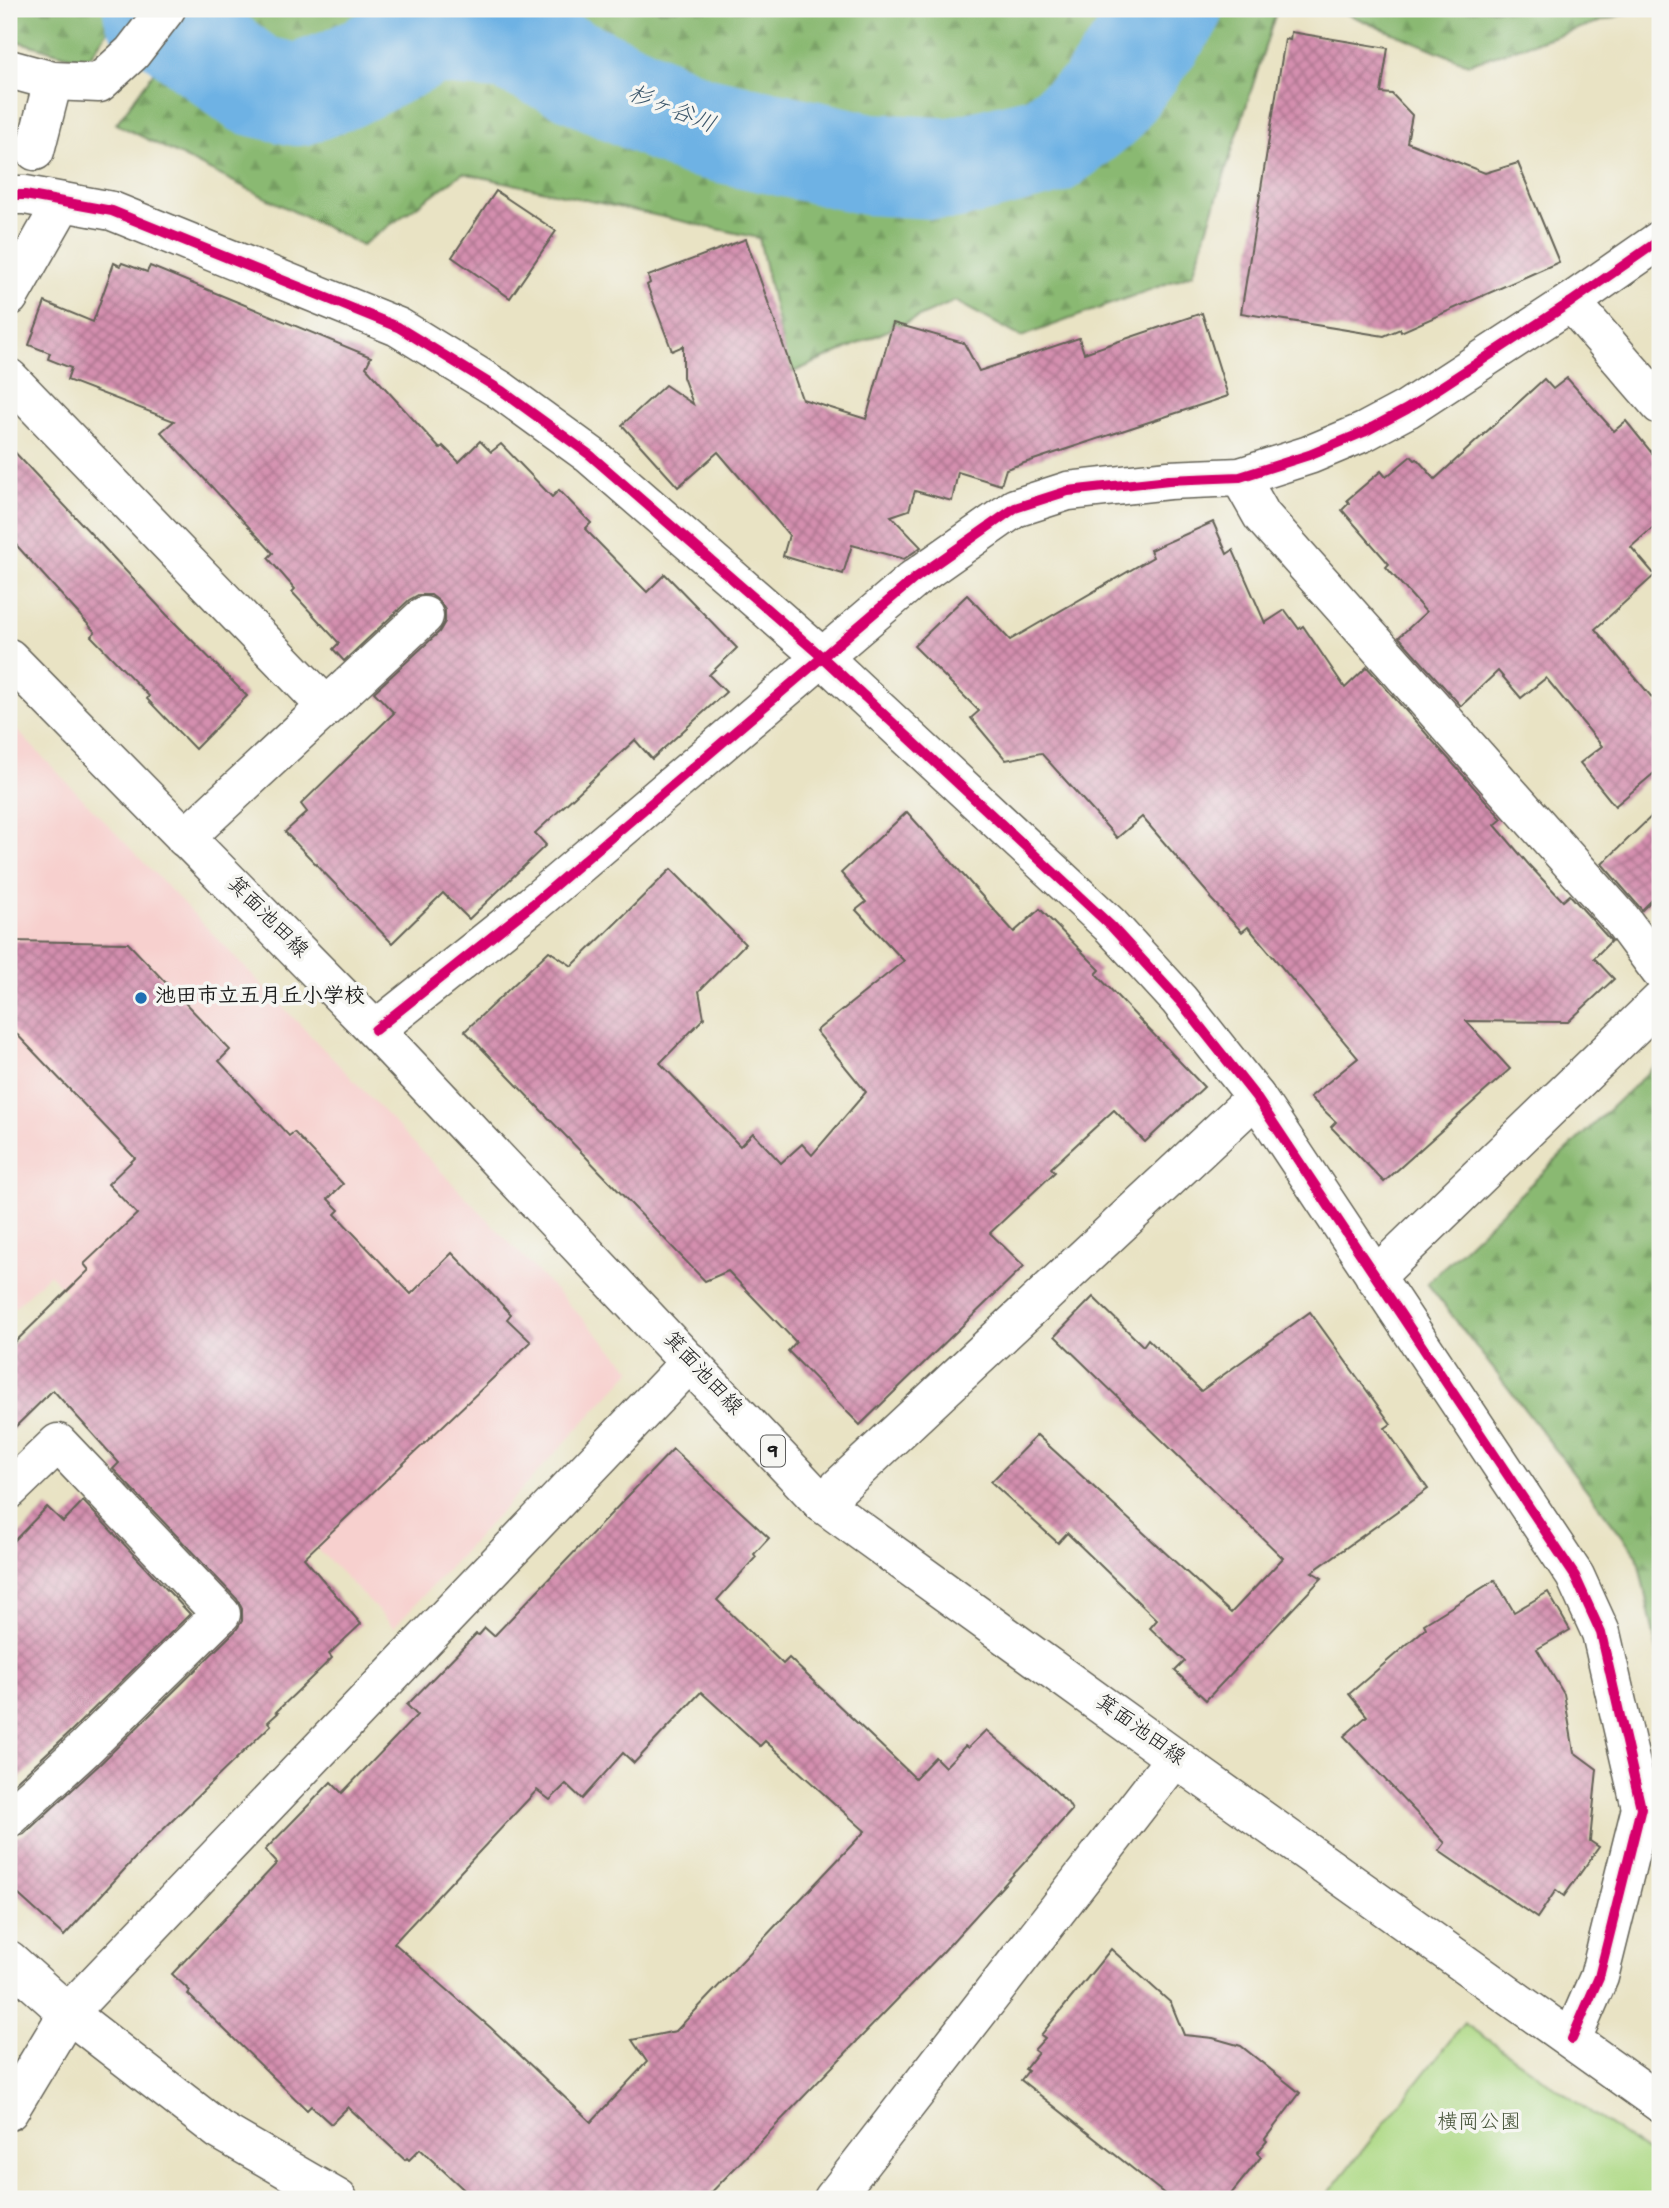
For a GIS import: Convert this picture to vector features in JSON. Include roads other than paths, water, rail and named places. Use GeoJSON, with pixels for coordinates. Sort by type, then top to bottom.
{"type":"FeatureCollection","features":[{"type":"Feature","properties":{"kind":"street"},"geometry":{"type":"LineString","coordinates":[[9,69],[53,81],[99,83],[132,53],[166,9]]}},
{"type":"Feature","properties":{"kind":"street"},"geometry":{"type":"LineString","coordinates":[[35,151],[53,81]]}},
{"type":"Feature","properties":{"kind":"street"},"geometry":{"type":"LineString","coordinates":[[9,195],[25,195],[111,211],[398,327],[502,391],[590,454],[821,656],[1111,926],[1179,1000],[1256,1097],[1574,1576],[1601,1633],[1651,1811],[1600,1977],[1572,2039]]}},
{"type":"Feature","properties":{"kind":"street"},"geometry":{"type":"LineString","coordinates":[[9,297],[63,202]]}},
{"type":"Feature","properties":{"kind":"street"},"geometry":{"type":"LineString","coordinates":[[375,1030],[533,904],[914,579],[1015,508],[1069,491],[1169,480],[1240,477],[1309,455],[1364,432],[1407,409],[1571,302],[1660,240]]}},
{"type":"Feature","properties":{"kind":"street"},"geometry":{"type":"LineString","coordinates":[[1571,302],[1660,405]]}},
{"type":"Feature","properties":{"kind":"street"},"geometry":{"type":"LineString","coordinates":[[9,378],[326,705]]}},
{"type":"Feature","properties":{"kind":"street"},"geometry":{"type":"LineString","coordinates":[[1240,477],[1262,516],[1622,919],[1660,971]]}},
{"type":"Feature","properties":{"kind":"street"},"geometry":{"type":"LineString","coordinates":[[185,838],[424,616]]}},
{"type":"Feature","properties":{"kind":"street","name":"箕面池田線"},"geometry":{"type":"LineString","coordinates":[[9,658],[375,1030],[822,1503],[1660,2103]]}},
{"type":"Feature","properties":{"kind":"street"},"geometry":{"type":"LineString","coordinates":[[1375,1277],[1660,1001]]}},
{"type":"Feature","properties":{"kind":"street"},"geometry":{"type":"LineString","coordinates":[[822,1503],[1256,1097]]}},
{"type":"Feature","properties":{"kind":"street"},"geometry":{"type":"LineString","coordinates":[[9,2111],[68,2012],[690,1362]]}},
{"type":"Feature","properties":{"kind":"street"},"geometry":{"type":"LineString","coordinates":[[9,1490],[58,1443],[221,1614],[84,1749],[9,1818]]}},
{"type":"Feature","properties":{"kind":"street"},"geometry":{"type":"LineString","coordinates":[[833,2199],[1175,1758]]}},
{"type":"Feature","properties":{"kind":"street"},"geometry":{"type":"LineString","coordinates":[[9,1960],[68,2012],[219,2130],[338,2199]]}},
{"type":"Feature","properties":{"kind":"waterway","name":"杉ヶ谷川"},"geometry":{"type":"LineString","coordinates":[[154,9],[254,85],[298,95],[341,79],[433,33],[509,40],[696,126],[869,164],[951,169],[1048,145],[1101,104],[1171,9]]}},
{"type":"Feature","properties":{"kind":"place","name":"池田市立五月丘小学校"},"geometry":{"type":"Point","coordinates":[141,998]}},
{"type":"Feature","properties":{"kind":"park label","name":"横岡公園"},"geometry":{"type":"Point","coordinates":[1479,2124]}}]}
